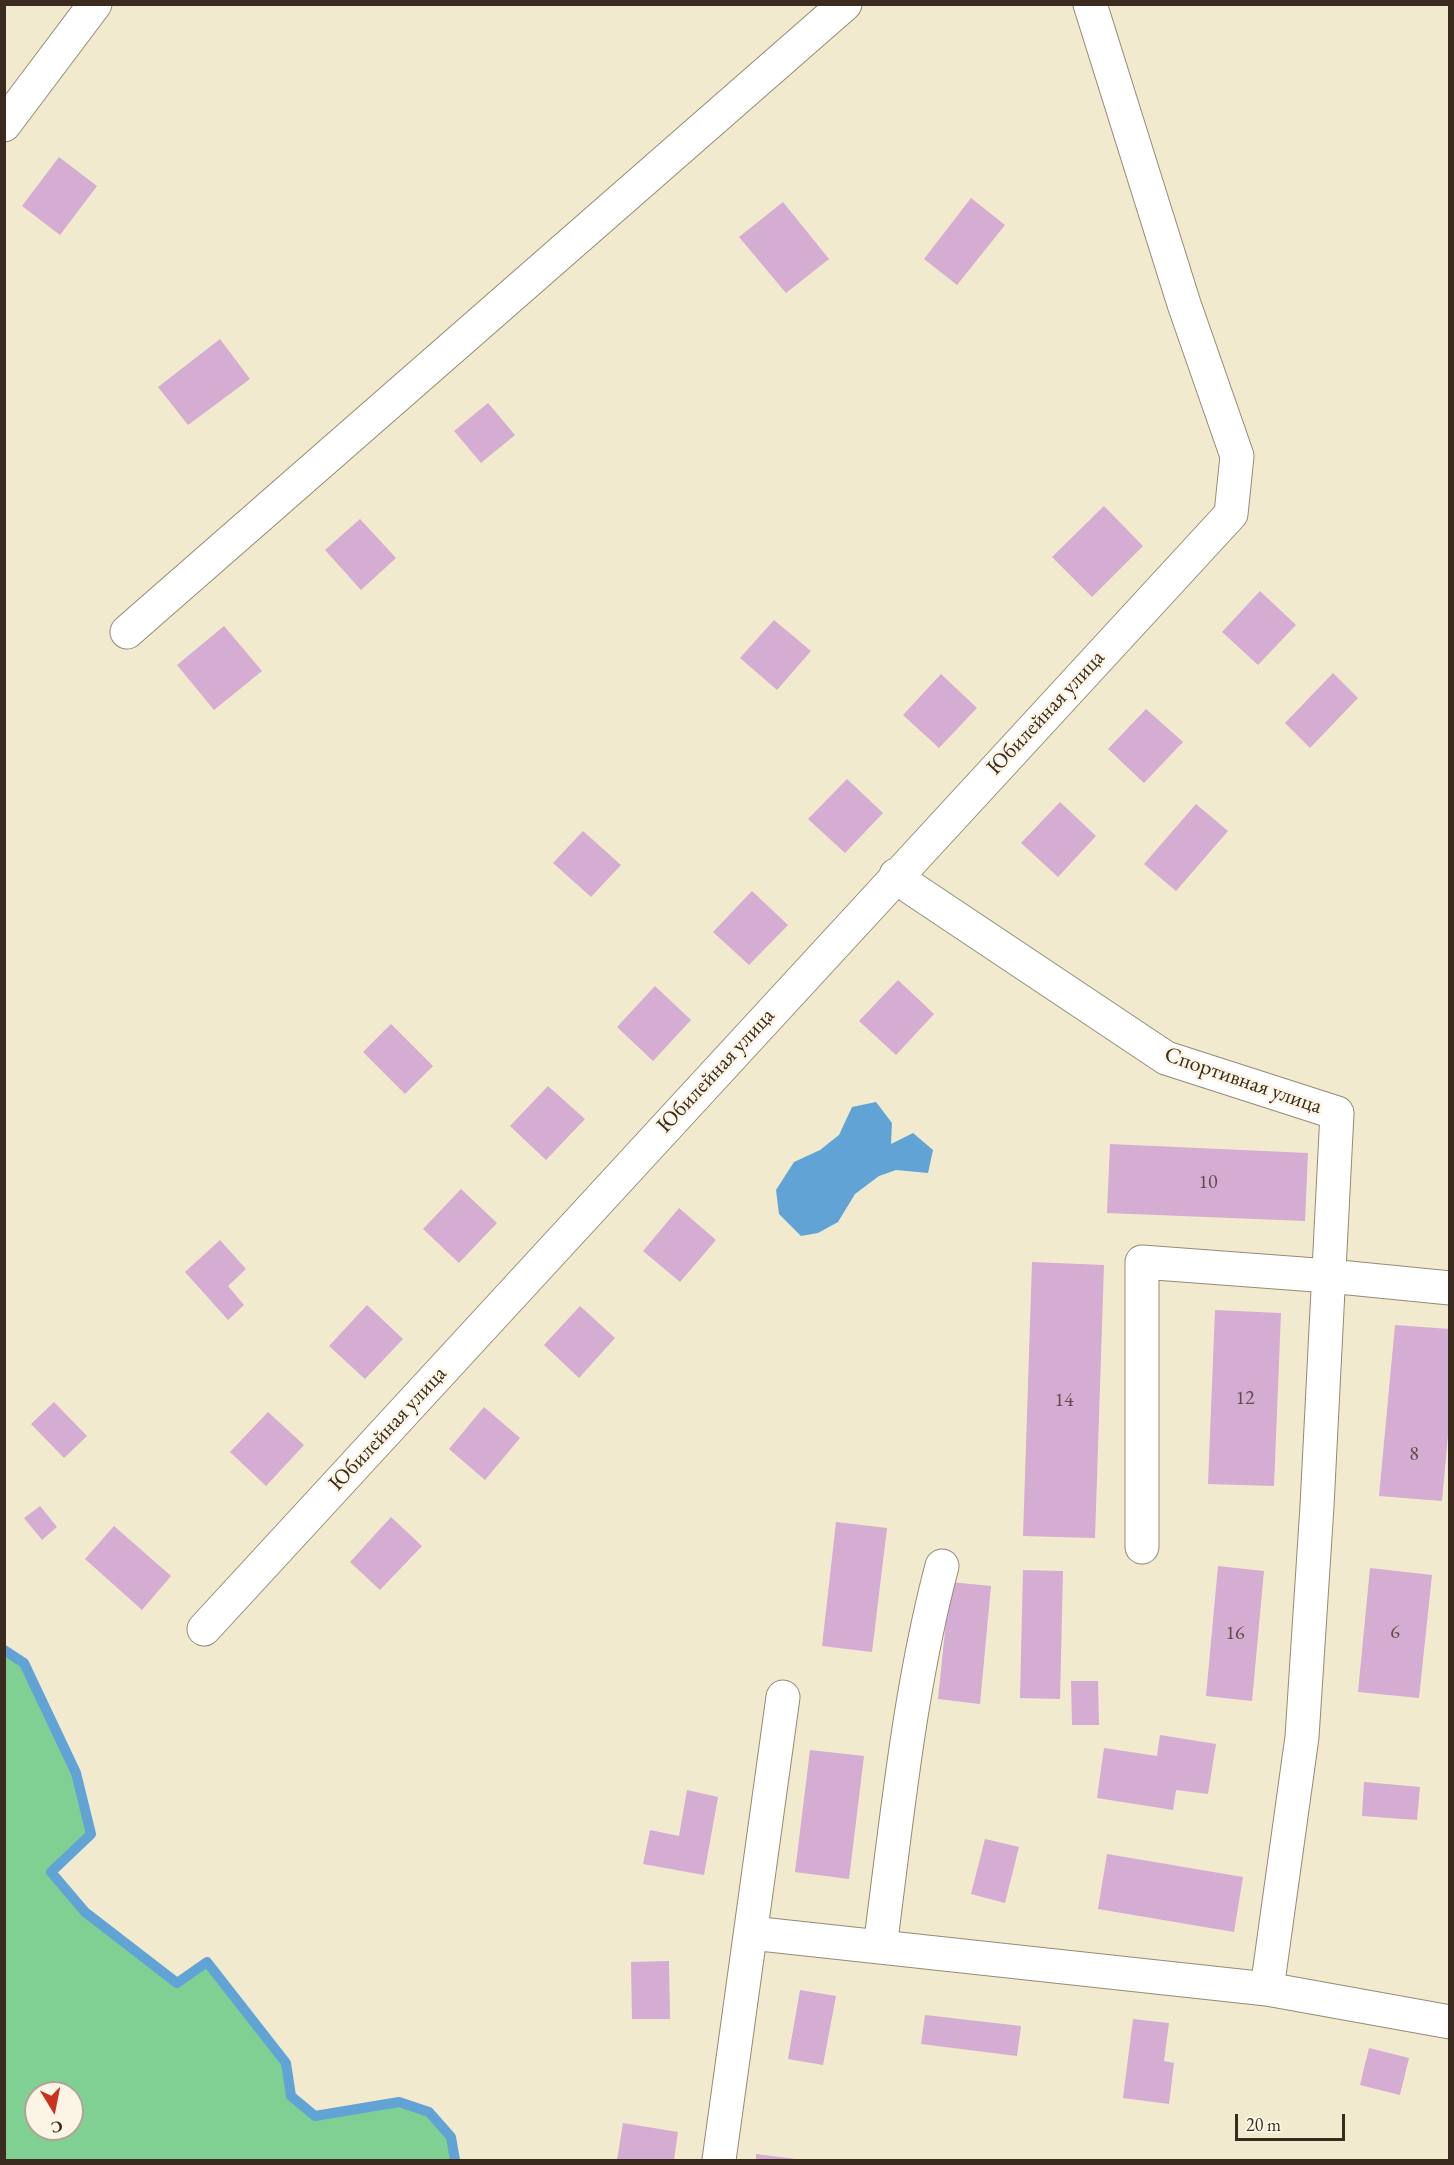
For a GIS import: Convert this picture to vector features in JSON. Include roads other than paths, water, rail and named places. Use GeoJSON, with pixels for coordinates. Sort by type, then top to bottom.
{"type":"FeatureCollection","features":[{"type":"Feature","properties":{"kind":"street"},"geometry":{"type":"LineString","coordinates":[[4,125],[95,4]]}},
{"type":"Feature","properties":{"kind":"street"},"geometry":{"type":"LineString","coordinates":[[127,632],[846,4]]}},
{"type":"Feature","properties":{"kind":"street","name":"Юбилейная улица"},"geometry":{"type":"LineString","coordinates":[[204,1629],[896,875],[1231,514],[1237,456],[1184,304],[1090,4]]}},
{"type":"Feature","properties":{"kind":"street","name":"Спортивная улица"},"geometry":{"type":"LineString","coordinates":[[896,875],[910,887],[1166,1058],[1337,1113],[1329,1276]]}},
{"type":"Feature","properties":{"kind":"street"},"geometry":{"type":"LineString","coordinates":[[1142,1547],[1142,1262],[1329,1276],[1449,1288]]}},
{"type":"Feature","properties":{"kind":"street"},"geometry":{"type":"LineString","coordinates":[[1268,1989],[1302,1737],[1329,1276]]}},
{"type":"Feature","properties":{"kind":"street"},"geometry":{"type":"LineString","coordinates":[[880,1947],[910,1714],[928,1620],[942,1566]]}},
{"type":"Feature","properties":{"kind":"street"},"geometry":{"type":"LineString","coordinates":[[719,2160],[783,1697]]}},
{"type":"Feature","properties":{"kind":"street"},"geometry":{"type":"LineString","coordinates":[[751,1933],[1268,1989],[1449,2022]]}},
{"type":"Feature","properties":{"kind":"water"},"geometry":{"type":"Polygon","coordinates":[[[876,1102],[892,1123],[891,1144],[913,1133],[933,1150],[928,1173],[896,1170],[879,1176],[855,1194],[838,1222],[818,1233],[801,1236],[779,1214],[776,1190],[794,1162],[820,1150],[839,1135],[852,1107],[876,1102]]]}},
{"type":"Feature","properties":{"kind":"waterway"},"geometry":{"type":"LineString","coordinates":[[4,1650],[24,1663],[76,1773],[91,1834],[51,1872],[85,1912],[177,1983],[207,1962],[286,2063],[291,2096],[315,2116],[399,2102],[429,2112],[451,2137],[455,2160]]}}]}
